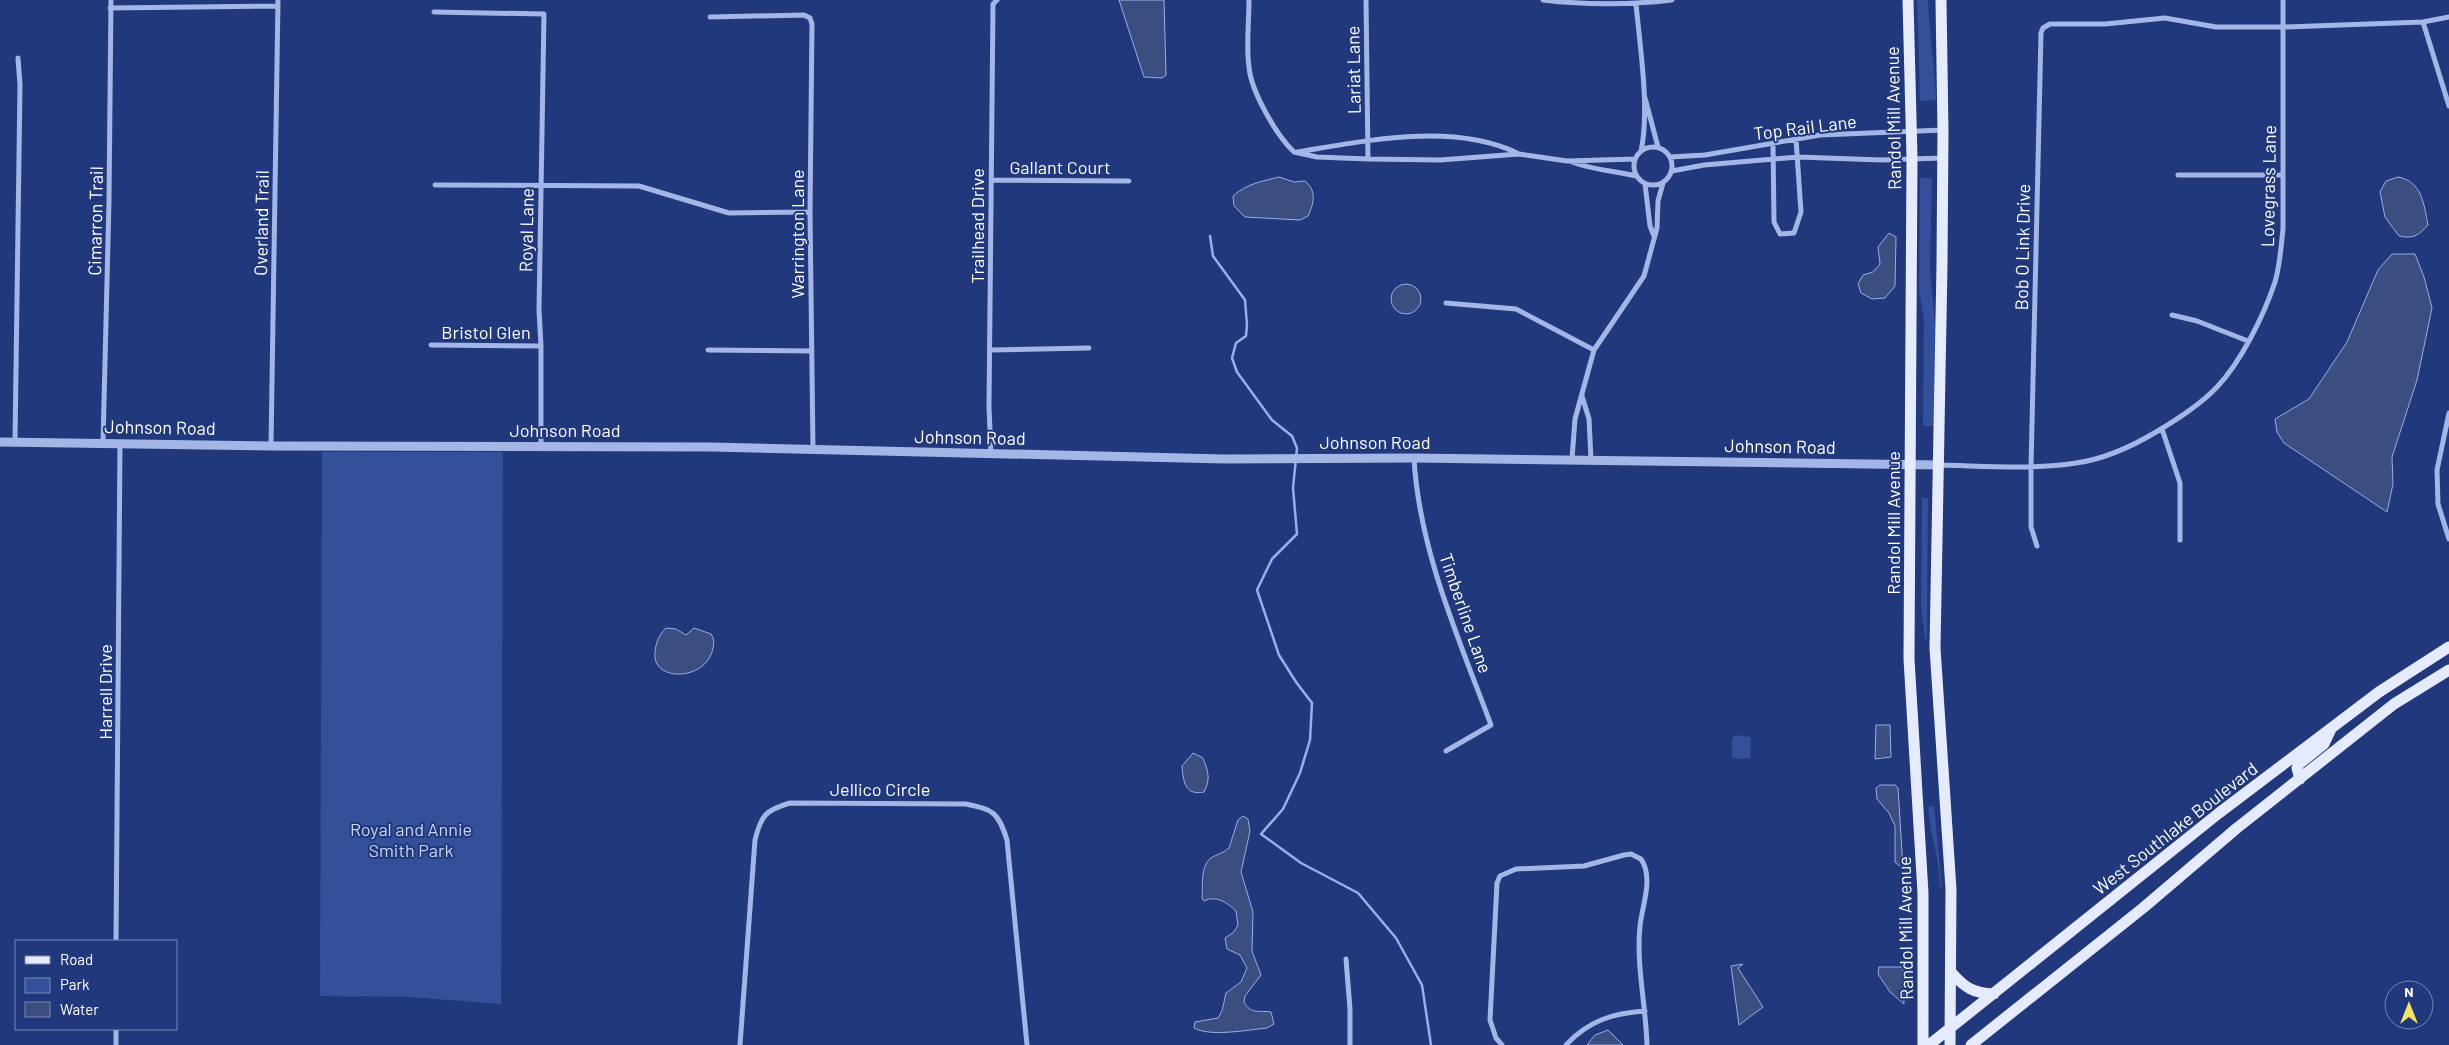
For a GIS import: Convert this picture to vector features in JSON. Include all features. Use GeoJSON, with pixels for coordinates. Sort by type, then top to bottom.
{"type":"FeatureCollection","features":[{"type":"Feature","properties":{"kind":"main road","name":"Randol Mill Avenue"},"geometry":{"type":"LineString","coordinates":[[1908,0],[1912,132],[1909,659],[1924,893],[1923,1045]]}},
{"type":"Feature","properties":{"kind":"main road"},"geometry":{"type":"LineString","coordinates":[[1941,0],[1944,130],[1936,648],[1951,889],[1950,1045]]}},
{"type":"Feature","properties":{"kind":"main road","name":"West Southlake Boulevard"},"geometry":{"type":"LineString","coordinates":[[1929,1045],[2219,813],[2379,692],[2449,647]]}},
{"type":"Feature","properties":{"kind":"main road"},"geometry":{"type":"LineString","coordinates":[[1971,1045],[2106,938],[2237,828],[2394,704],[2449,670]]}},
{"type":"Feature","properties":{"kind":"main road"},"geometry":{"type":"LineString","coordinates":[[2300,779],[2297,768],[2299,764],[2324,744],[2332,727]]}},
{"type":"Feature","properties":{"kind":"main road"},"geometry":{"type":"LineString","coordinates":[[2219,813],[2237,828]]}},
{"type":"Feature","properties":{"kind":"main road"},"geometry":{"type":"LineString","coordinates":[[1951,972],[1960,983],[1977,993],[1994,994]]}},
{"type":"Feature","properties":{"kind":"street","name":"Cimarron Trail"},"geometry":{"type":"LineString","coordinates":[[103,443],[109,201],[111,0]]}},
{"type":"Feature","properties":{"kind":"street","name":"Trailhead Drive"},"geometry":{"type":"LineString","coordinates":[[991,454],[993,4],[997,0]]}},
{"type":"Feature","properties":{"kind":"street"},"geometry":{"type":"LineString","coordinates":[[1249,0],[1248,68],[1262,106],[1285,144],[1294,152],[1317,157],[1368,159],[1440,160],[1519,154],[1567,161],[1635,159]]}},
{"type":"Feature","properties":{"kind":"street","name":"Lariat Lane"},"geometry":{"type":"LineString","coordinates":[[1366,0],[1367,140]]}},
{"type":"Feature","properties":{"kind":"street"},"geometry":{"type":"LineString","coordinates":[[1543,0],[1570,4],[1636,4],[1672,0]]}},
{"type":"Feature","properties":{"kind":"street","name":"Lovegrass Lane"},"geometry":{"type":"LineString","coordinates":[[1940,465],[2031,467],[2076,464],[2100,458],[2129,448],[2162,429],[2199,404],[2231,370],[2248,341],[2275,281],[2283,229],[2283,0]]}},
{"type":"Feature","properties":{"kind":"street"},"geometry":{"type":"LineString","coordinates":[[110,8],[278,3]]}},
{"type":"Feature","properties":{"kind":"street","name":"Overland Trail"},"geometry":{"type":"LineString","coordinates":[[271,446],[278,3]]}},
{"type":"Feature","properties":{"kind":"street"},"geometry":{"type":"LineString","coordinates":[[1636,4],[1643,90],[1644,138],[1641,151],[1635,159],[1633,169],[1636,176],[1645,184],[1656,186],[1663,183]]}},
{"type":"Feature","properties":{"kind":"street","name":"Royal Lane"},"geometry":{"type":"LineString","coordinates":[[434,12],[544,14],[539,310],[542,346],[541,446]]}},
{"type":"Feature","properties":{"kind":"street","name":"Warrington Lane"},"geometry":{"type":"LineString","coordinates":[[710,17],[804,15],[810,18],[812,24],[810,212],[813,450]]}},
{"type":"Feature","properties":{"kind":"street"},"geometry":{"type":"LineString","coordinates":[[2283,27],[2423,22],[2449,17]]}},
{"type":"Feature","properties":{"kind":"street","name":"Bob O Link Drive"},"geometry":{"type":"LineString","coordinates":[[2037,546],[2031,527],[2031,467],[2041,33],[2050,24],[2105,24],[2148,18],[2178,19],[2216,27],[2283,27]]}},
{"type":"Feature","properties":{"kind":"street"},"geometry":{"type":"LineString","coordinates":[[2423,22],[2449,106]]}},
{"type":"Feature","properties":{"kind":"street"},"geometry":{"type":"LineString","coordinates":[[15,442],[20,85],[18,58]]}},
{"type":"Feature","properties":{"kind":"street"},"geometry":{"type":"LineString","coordinates":[[1643,90],[1658,147]]}},
{"type":"Feature","properties":{"kind":"street","name":"Top Rail Lane"},"geometry":{"type":"LineString","coordinates":[[1670,156],[1705,155],[1820,135],[1944,130]]}},
{"type":"Feature","properties":{"kind":"street"},"geometry":{"type":"LineString","coordinates":[[1294,152],[1367,140],[1438,136],[1500,145],[1519,154]]}},
{"type":"Feature","properties":{"kind":"street"},"geometry":{"type":"LineString","coordinates":[[1773,143],[1774,222],[1780,234],[1794,233],[1800,212],[1796,139]]}},
{"type":"Feature","properties":{"kind":"street"},"geometry":{"type":"LineString","coordinates":[[1367,140],[1368,159]]}},
{"type":"Feature","properties":{"kind":"street"},"geometry":{"type":"LineString","coordinates":[[1572,459],[1575,419],[1594,350],[1644,276],[1654,236],[1658,201],[1663,183],[1672,172],[1670,156],[1658,147],[1650,147],[1641,151]]}},
{"type":"Feature","properties":{"kind":"street","name":"Top Rail Lane"},"geometry":{"type":"LineString","coordinates":[[1672,172],[1704,165],[1798,157],[1881,160],[1943,158]]}},
{"type":"Feature","properties":{"kind":"street"},"geometry":{"type":"LineString","coordinates":[[1567,161],[1587,168],[1615,171],[1636,176]]}},
{"type":"Feature","properties":{"kind":"street"},"geometry":{"type":"LineString","coordinates":[[2178,174],[2283,174]]}},
{"type":"Feature","properties":{"kind":"street","name":"Gallant Court"},"geometry":{"type":"LineString","coordinates":[[991,180],[1129,181]]}},
{"type":"Feature","properties":{"kind":"street"},"geometry":{"type":"LineString","coordinates":[[435,185],[541,184],[639,186],[729,213],[810,212]]}},
{"type":"Feature","properties":{"kind":"street"},"geometry":{"type":"LineString","coordinates":[[1645,184],[1650,226],[1654,236]]}},
{"type":"Feature","properties":{"kind":"street"},"geometry":{"type":"LineString","coordinates":[[1446,303],[1516,309],[1594,350]]}},
{"type":"Feature","properties":{"kind":"street"},"geometry":{"type":"LineString","coordinates":[[2172,316],[2197,321],[2248,341]]}},
{"type":"Feature","properties":{"kind":"street","name":"Bristol Glen"},"geometry":{"type":"LineString","coordinates":[[431,345],[542,346]]}},
{"type":"Feature","properties":{"kind":"street"},"geometry":{"type":"LineString","coordinates":[[990,350],[1089,348]]}},
{"type":"Feature","properties":{"kind":"street"},"geometry":{"type":"LineString","coordinates":[[708,350],[812,351]]}},
{"type":"Feature","properties":{"kind":"street"},"geometry":{"type":"LineString","coordinates":[[1582,396],[1589,419],[1592,460]]}},
{"type":"Feature","properties":{"kind":"street"},"geometry":{"type":"LineString","coordinates":[[2448,416],[2449,427]]}},
{"type":"Feature","properties":{"kind":"street"},"geometry":{"type":"LineString","coordinates":[[2448,416],[2436,470],[2438,504],[2449,539]]}},
{"type":"Feature","properties":{"kind":"street"},"geometry":{"type":"LineString","coordinates":[[2162,429],[2180,483],[2180,540]]}},
{"type":"Feature","properties":{"kind":"street","name":"Johnson Road"},"geometry":{"type":"LineString","coordinates":[[0,442],[271,446],[541,446],[1284,459],[1572,459],[1940,465]]}},
{"type":"Feature","properties":{"kind":"street","name":"Harrell Drive"},"geometry":{"type":"LineString","coordinates":[[116,940],[120,443]]}},
{"type":"Feature","properties":{"kind":"street","name":"Timberline Lane"},"geometry":{"type":"LineString","coordinates":[[1414,458],[1416,494],[1438,577],[1491,725],[1446,751]]}},
{"type":"Feature","properties":{"kind":"street","name":"Jellico Circle"},"geometry":{"type":"LineString","coordinates":[[740,1045],[755,840],[760,821],[772,808],[790,802],[966,804],[985,808],[1001,819],[1007,840],[1027,1045]]}},
{"type":"Feature","properties":{"kind":"street"},"geometry":{"type":"LineString","coordinates":[[1502,1045],[1496,1038],[1490,1020],[1497,883],[1500,876],[1510,870],[1584,866],[1631,854],[1641,859],[1646,870],[1645,897],[1639,939],[1646,1045]]}},
{"type":"Feature","properties":{"kind":"street"},"geometry":{"type":"LineString","coordinates":[[1346,959],[1350,1009],[1350,1045]]}},
{"type":"Feature","properties":{"kind":"street"},"geometry":{"type":"LineString","coordinates":[[1566,1045],[1578,1032],[1598,1020],[1626,1012],[1645,1011]]}},
{"type":"Feature","properties":{"kind":"street"},"geometry":{"type":"LineString","coordinates":[[116,1030],[116,1045]]}},
{"type":"Feature","properties":{"kind":"green space"},"geometry":{"type":"Polygon","coordinates":[[[1917,0],[1928,0],[1936,100],[1920,101],[1917,0]]]}},
{"type":"Feature","properties":{"kind":"green space"},"geometry":{"type":"Polygon","coordinates":[[[1920,178],[1932,178],[1930,271],[1935,322],[1934,426],[1923,426],[1924,319],[1919,291],[1920,178]]]}},
{"type":"Feature","properties":{"kind":"green space","name":"Royal and Annie Smith Park"},"geometry":{"type":"Polygon","coordinates":[[[322,452],[503,452],[501,1004],[409,997],[320,996],[322,452]]]}},
{"type":"Feature","properties":{"kind":"green space"},"geometry":{"type":"Polygon","coordinates":[[[1922,498],[1928,498],[1927,639],[1925,639],[1921,605],[1922,498]]]}},
{"type":"Feature","properties":{"kind":"green space"},"geometry":{"type":"Polygon","coordinates":[[[1735,735],[1751,737],[1750,758],[1736,759],[1732,757],[1732,739],[1735,735]]]}},
{"type":"Feature","properties":{"kind":"green space"},"geometry":{"type":"Polygon","coordinates":[[[1934,806],[1942,887],[1940,887],[1928,807],[1934,806]]]}},
{"type":"Feature","properties":{"kind":"water"},"geometry":{"type":"Polygon","coordinates":[[[1119,0],[1164,0],[1166,75],[1162,78],[1144,77],[1119,0]]]}},
{"type":"Feature","properties":{"kind":"water"},"geometry":{"type":"Polygon","coordinates":[[[1279,177],[1294,182],[1305,181],[1309,185],[1313,197],[1308,216],[1300,220],[1245,217],[1234,206],[1233,196],[1238,192],[1255,183],[1279,177]]]}},
{"type":"Feature","properties":{"kind":"water"},"geometry":{"type":"Polygon","coordinates":[[[2398,177],[2406,179],[2417,189],[2425,210],[2428,225],[2412,237],[2399,236],[2385,217],[2380,192],[2386,181],[2398,177]]]}},
{"type":"Feature","properties":{"kind":"water"},"geometry":{"type":"Polygon","coordinates":[[[1889,233],[1896,237],[1895,286],[1885,298],[1872,299],[1861,293],[1858,284],[1863,275],[1873,272],[1880,264],[1878,247],[1889,233]]]}},
{"type":"Feature","properties":{"kind":"water"},"geometry":{"type":"Polygon","coordinates":[[[2392,254],[2415,254],[2424,277],[2432,308],[2417,380],[2392,457],[2393,484],[2387,512],[2284,443],[2277,432],[2275,419],[2309,399],[2347,342],[2378,270],[2392,254]]]}},
{"type":"Feature","properties":{"kind":"water"},"geometry":{"type":"Polygon","coordinates":[[[1406,284],[1412,285],[1420,293],[1420,305],[1412,313],[1406,314],[1400,313],[1392,305],[1391,299],[1392,293],[1400,285],[1406,284]]]}},
{"type":"Feature","properties":{"kind":"water"},"geometry":{"type":"Polygon","coordinates":[[[666,628],[676,629],[686,635],[694,628],[711,634],[714,645],[707,662],[689,673],[669,673],[661,668],[656,662],[655,652],[658,639],[666,628]]]}},
{"type":"Feature","properties":{"kind":"water"},"geometry":{"type":"Polygon","coordinates":[[[1876,725],[1890,725],[1891,757],[1875,759],[1876,725]]]}},
{"type":"Feature","properties":{"kind":"water"},"geometry":{"type":"Polygon","coordinates":[[[1193,753],[1203,758],[1206,767],[1208,779],[1204,792],[1193,792],[1184,782],[1182,766],[1193,753]]]}},
{"type":"Feature","properties":{"kind":"water"},"geometry":{"type":"Polygon","coordinates":[[[1880,785],[1895,785],[1898,788],[1903,869],[1895,862],[1895,826],[1889,813],[1877,799],[1876,788],[1880,785]]]}},
{"type":"Feature","properties":{"kind":"water"},"geometry":{"type":"Polygon","coordinates":[[[1243,816],[1248,819],[1250,831],[1241,872],[1253,912],[1252,951],[1261,975],[1245,996],[1244,1002],[1250,1009],[1271,1012],[1274,1024],[1267,1028],[1239,1031],[1201,1031],[1194,1028],[1195,1022],[1218,1018],[1222,1011],[1226,993],[1241,982],[1247,968],[1240,955],[1227,949],[1225,938],[1234,932],[1238,925],[1236,911],[1221,900],[1208,899],[1204,901],[1202,898],[1203,877],[1207,862],[1229,848],[1238,820],[1243,816]]]}},
{"type":"Feature","properties":{"kind":"water"},"geometry":{"type":"Polygon","coordinates":[[[1743,964],[1738,968],[1763,1007],[1739,1025],[1731,966],[1743,964]]]}},
{"type":"Feature","properties":{"kind":"water"},"geometry":{"type":"Polygon","coordinates":[[[1879,967],[1903,967],[1904,1004],[1890,992],[1878,974],[1879,967]]]}},
{"type":"Feature","properties":{"kind":"water"},"geometry":{"type":"Polygon","coordinates":[[[1608,1030],[1623,1045],[1587,1045],[1595,1035],[1608,1030]]]}},
{"type":"Feature","properties":{"kind":"waterway"},"geometry":{"type":"LineString","coordinates":[[1210,236],[1213,256],[1245,300],[1246,336],[1236,343],[1232,358],[1237,372],[1272,420],[1292,436],[1297,448],[1293,488],[1297,534],[1272,559],[1257,590],[1279,655],[1312,703],[1310,740],[1300,773],[1283,809],[1261,834],[1301,863],[1358,893],[1396,938],[1422,985],[1431,1045]]}}]}
